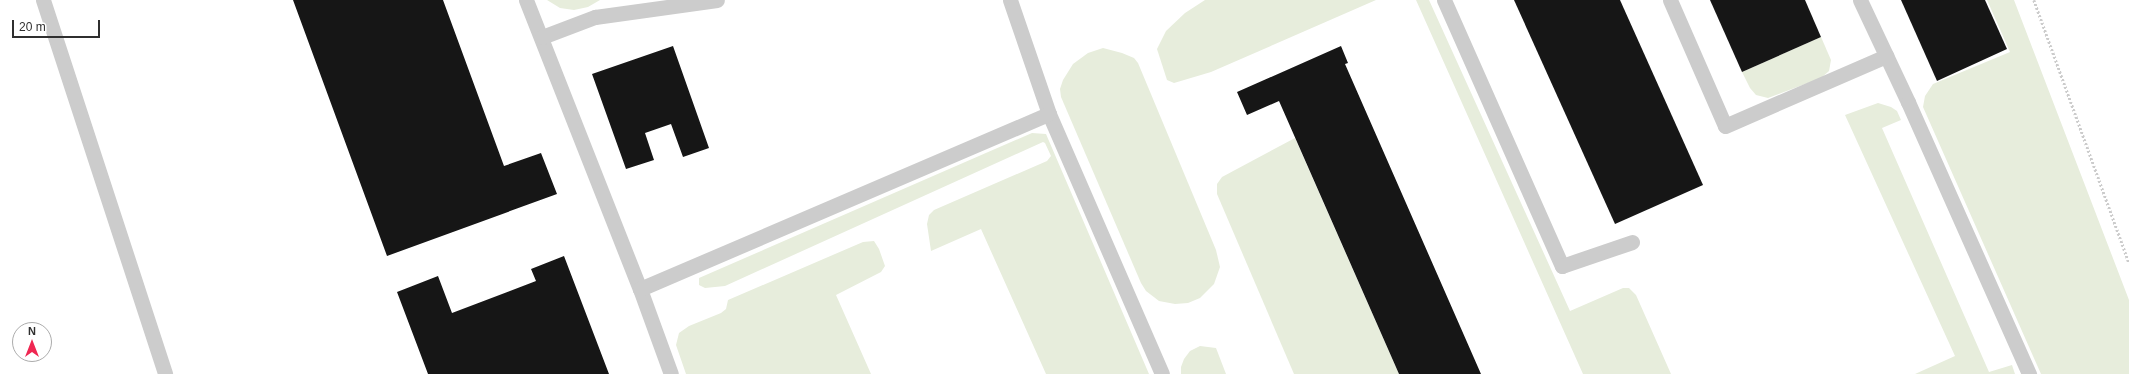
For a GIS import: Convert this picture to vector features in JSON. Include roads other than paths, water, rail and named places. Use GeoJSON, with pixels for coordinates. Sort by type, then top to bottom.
{"type":"FeatureCollection","features":[{"type":"Feature","properties":{"kind":"lane"},"geometry":{"type":"LineString","coordinates":[[43,0],[165,374]]}},
{"type":"Feature","properties":{"kind":"lane"},"geometry":{"type":"LineString","coordinates":[[526,0],[542,37],[640,289],[671,374]]}},
{"type":"Feature","properties":{"kind":"lane"},"geometry":{"type":"LineString","coordinates":[[542,37],[595,17],[717,0]]}},
{"type":"Feature","properties":{"kind":"lane"},"geometry":{"type":"LineString","coordinates":[[1010,0],[1049,114],[1162,374]]}},
{"type":"Feature","properties":{"kind":"lane"},"geometry":{"type":"LineString","coordinates":[[1444,0],[1562,266],[1632,242]]}},
{"type":"Feature","properties":{"kind":"lane"},"geometry":{"type":"LineString","coordinates":[[1670,0],[1724,126],[1886,56]]}},
{"type":"Feature","properties":{"kind":"lane"},"geometry":{"type":"LineString","coordinates":[[1860,0],[2028,374]]}},
{"type":"Feature","properties":{"kind":"lane"},"geometry":{"type":"LineString","coordinates":[[640,289],[1049,114]]}}]}
